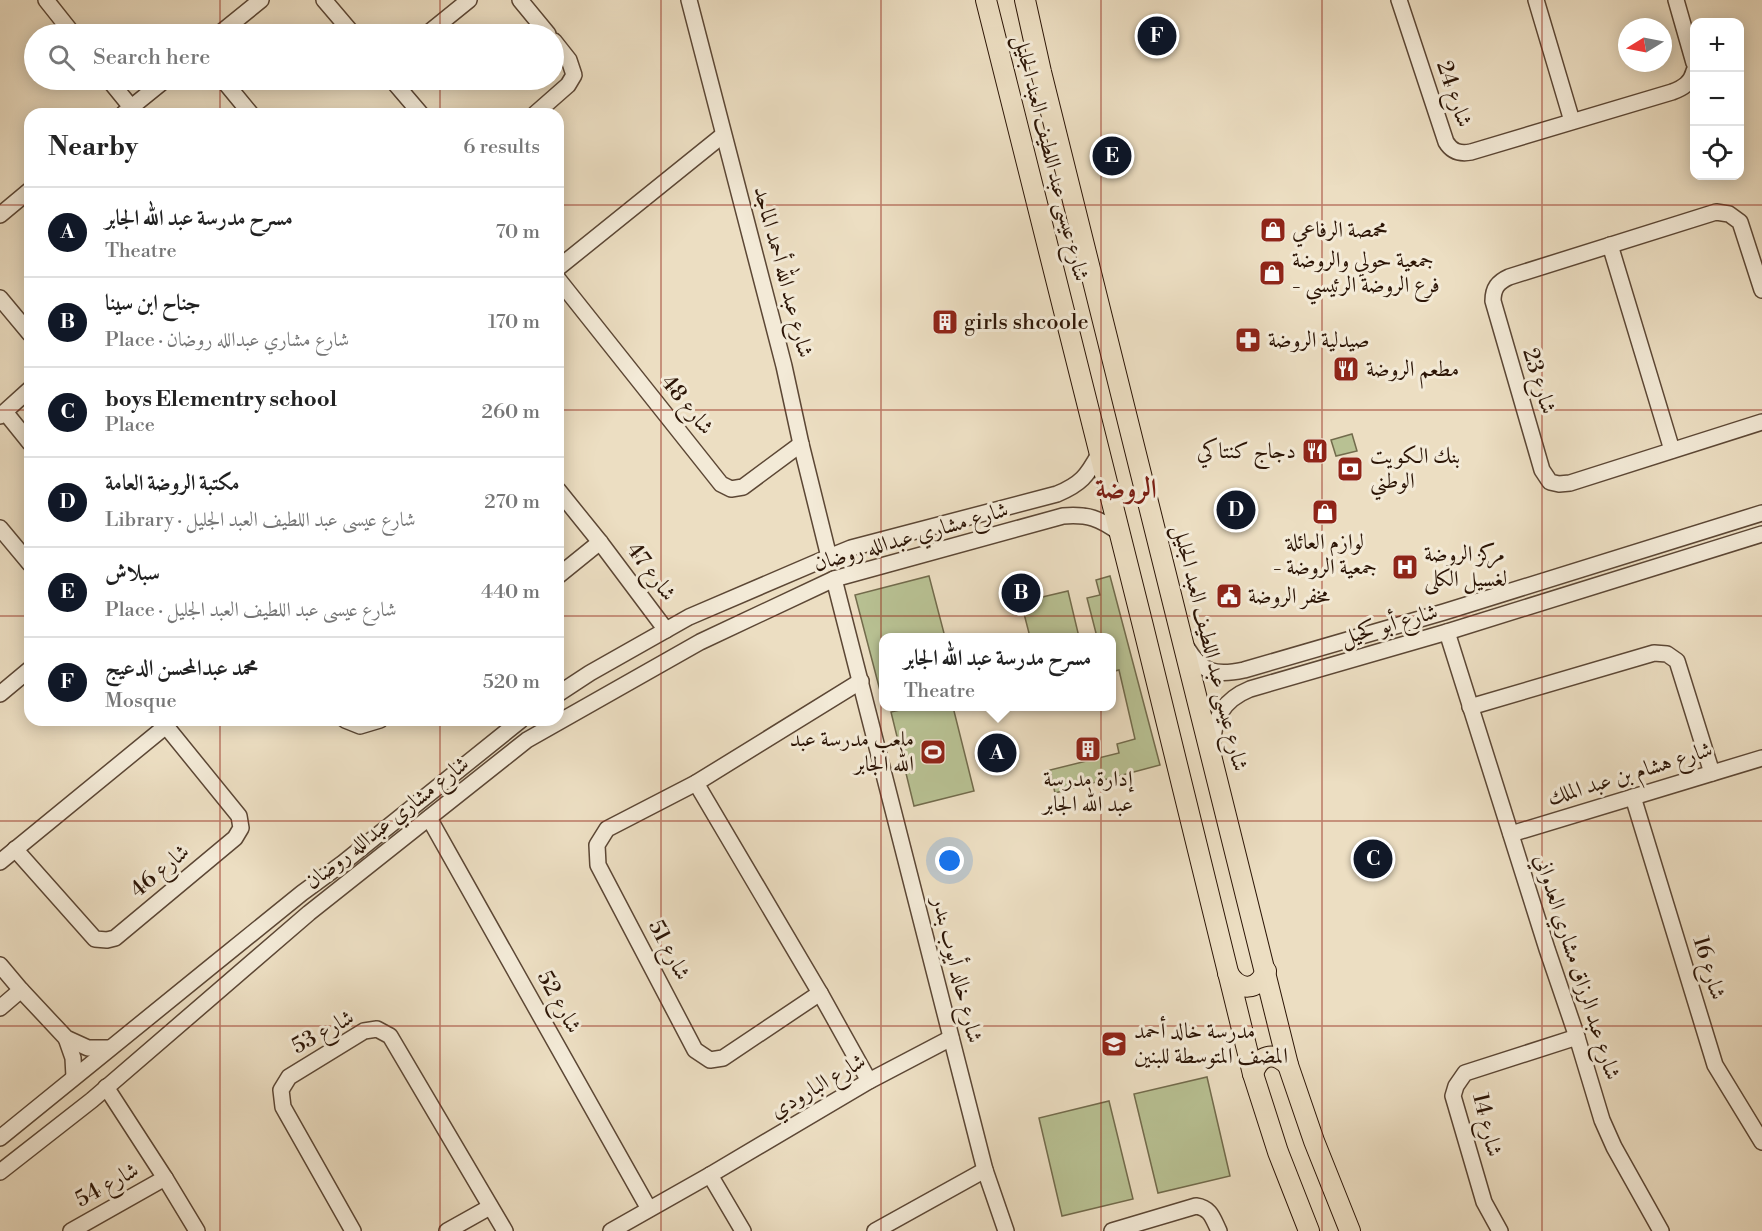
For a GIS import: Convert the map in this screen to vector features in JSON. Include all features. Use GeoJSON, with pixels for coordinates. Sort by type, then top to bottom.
{"type":"FeatureCollection","features":[{"type":"Feature","properties":{"kind":"main road","name":"شارع عيسى عبد اللطيف العبد الجليل"},"geometry":{"type":"LineString","coordinates":[[986,0],[1028,160],[1253,1074],[1278,1152],[1309,1231]]}},
{"type":"Feature","properties":{"kind":"main road","name":"شارع عيسى عبد اللطيف العبد الجليل"},"geometry":{"type":"LineString","coordinates":[[1030,5],[1047,94],[1288,1065],[1314,1141],[1350,1231]]}},
{"type":"Feature","properties":{"kind":"main road"},"geometry":{"type":"LineString","coordinates":[[1228,973],[1232,981],[1239,986],[1248,987],[1256,985],[1263,979],[1266,971]]}},
{"type":"Feature","properties":{"kind":"main road"},"geometry":{"type":"LineString","coordinates":[[1253,1074],[1256,1065],[1263,1058],[1272,1056],[1281,1058],[1288,1065]]}},
{"type":"Feature","properties":{"kind":"street"},"geometry":{"type":"LineString","coordinates":[[46,0],[65,24]]}},
{"type":"Feature","properties":{"kind":"street"},"geometry":{"type":"LineString","coordinates":[[231,24],[260,0]]}},
{"type":"Feature","properties":{"kind":"street"},"geometry":{"type":"LineString","coordinates":[[324,0],[344,24]]}},
{"type":"Feature","properties":{"kind":"street"},"geometry":{"type":"LineString","coordinates":[[439,24],[469,0]]}},
{"type":"Feature","properties":{"kind":"street"},"geometry":{"type":"LineString","coordinates":[[520,0],[540,24]]}},
{"type":"Feature","properties":{"kind":"street","name":"شارع عبد الله أحمد الماجد"},"geometry":{"type":"LineString","coordinates":[[689,0],[784,366],[829,557]]}},
{"type":"Feature","properties":{"kind":"street","name":"شارع 24"},"geometry":{"type":"LineString","coordinates":[[1399,0],[1446,142],[1452,150],[1463,153],[1679,90],[1689,82],[1694,72]]}},
{"type":"Feature","properties":{"kind":"street"},"geometry":{"type":"LineString","coordinates":[[1536,0],[1572,122]]}},
{"type":"Feature","properties":{"kind":"street"},"geometry":{"type":"LineString","coordinates":[[1676,0],[1690,46]]}},
{"type":"Feature","properties":{"kind":"street"},"geometry":{"type":"LineString","coordinates":[[564,54],[569,60],[574,75],[564,89]]}},
{"type":"Feature","properties":{"kind":"street"},"geometry":{"type":"LineString","coordinates":[[115,90],[125,108]]}},
{"type":"Feature","properties":{"kind":"street"},"geometry":{"type":"LineString","coordinates":[[131,108],[153,90]]}},
{"type":"Feature","properties":{"kind":"street"},"geometry":{"type":"LineString","coordinates":[[231,90],[246,108]]}},
{"type":"Feature","properties":{"kind":"street"},"geometry":{"type":"LineString","coordinates":[[401,90],[416,108]]}},
{"type":"Feature","properties":{"kind":"street"},"geometry":{"type":"LineString","coordinates":[[542,108],[562,90]]}},
{"type":"Feature","properties":{"kind":"street"},"geometry":{"type":"LineString","coordinates":[[564,263],[723,135]]}},
{"type":"Feature","properties":{"kind":"street"},"geometry":{"type":"LineString","coordinates":[[0,215],[24,195]]}},
{"type":"Feature","properties":{"kind":"street","name":"شارع 23"},"geometry":{"type":"LineString","coordinates":[[1762,290],[1742,227],[1737,218],[1720,212],[1707,214],[1509,277],[1498,284],[1493,292],[1494,308],[1542,470],[1550,482],[1564,484],[1762,422]]}},
{"type":"Feature","properties":{"kind":"street"},"geometry":{"type":"LineString","coordinates":[[1610,245],[1672,450]]}},
{"type":"Feature","properties":{"kind":"street","name":"شارع 48"},"geometry":{"type":"LineString","coordinates":[[564,287],[721,484],[731,489],[743,487],[801,444]]}},
{"type":"Feature","properties":{"kind":"street"},"geometry":{"type":"LineString","coordinates":[[0,298],[24,327]]}},
{"type":"Feature","properties":{"kind":"street"},"geometry":{"type":"LineString","coordinates":[[24,394],[2,414],[24,437]]}},
{"type":"Feature","properties":{"kind":"street","name":"شارع مشاري عبدالله روضان"},"geometry":{"type":"LineString","coordinates":[[564,689],[689,617],[851,548],[1057,494],[1073,487],[1085,477],[1100,454]]}},
{"type":"Feature","properties":{"kind":"street","name":"شارع 47"},"geometry":{"type":"LineString","coordinates":[[564,497],[666,630]]}},
{"type":"Feature","properties":{"kind":"street","name":"شارع أبو كحيل"},"geometry":{"type":"LineString","coordinates":[[1183,642],[1198,664],[1209,671],[1226,673],[1444,612],[1762,513]]}},
{"type":"Feature","properties":{"kind":"street","name":"شارع مشاري عبدالله روضان"},"geometry":{"type":"LineString","coordinates":[[564,719],[700,642],[834,579],[1063,516],[1094,517],[1120,533]]}},
{"type":"Feature","properties":{"kind":"street"},"geometry":{"type":"LineString","coordinates":[[956,521],[970,530],[965,543]]}},
{"type":"Feature","properties":{"kind":"street"},"geometry":{"type":"LineString","coordinates":[[0,528],[24,557]]}},
{"type":"Feature","properties":{"kind":"street"},"geometry":{"type":"LineString","coordinates":[[1705,531],[1701,540],[1706,548],[1711,550]]}},
{"type":"Feature","properties":{"kind":"street","name":"شارع أبو كحيل"},"geometry":{"type":"LineString","coordinates":[[1214,760],[1213,735],[1220,713],[1236,696],[1762,534]]}},
{"type":"Feature","properties":{"kind":"street"},"geometry":{"type":"LineString","coordinates":[[1678,539],[1685,545],[1684,558]]}},
{"type":"Feature","properties":{"kind":"street","name":"شارع 47"},"geometry":{"type":"LineString","coordinates":[[564,571],[600,542]]}},
{"type":"Feature","properties":{"kind":"street","name":"شارع خالد أيوب بندر"},"geometry":{"type":"LineString","coordinates":[[834,579],[985,1170],[1006,1231]]}},
{"type":"Feature","properties":{"kind":"street","name":"شارع عبد الرزاق مشاري العدواني"},"geometry":{"type":"LineString","coordinates":[[1447,632],[1602,1120],[1661,1231]]}},
{"type":"Feature","properties":{"kind":"street"},"geometry":{"type":"LineString","coordinates":[[1470,707],[1654,653],[1667,654],[1677,661],[1712,773]]}},
{"type":"Feature","properties":{"kind":"street"},"geometry":{"type":"LineString","coordinates":[[1254,666],[1253,678],[1260,687]]}},
{"type":"Feature","properties":{"kind":"street"},"geometry":{"type":"LineString","coordinates":[[590,673],[586,678],[587,690],[591,695],[604,696]]}},
{"type":"Feature","properties":{"kind":"street"},"geometry":{"type":"LineString","coordinates":[[0,694],[24,674]]}},
{"type":"Feature","properties":{"kind":"street","name":"شارع 51"},"geometry":{"type":"LineString","coordinates":[[820,993],[723,1058],[710,1060],[695,1050],[598,865],[597,845],[608,829],[696,783],[861,681]]}},
{"type":"Feature","properties":{"kind":"street"},"geometry":{"type":"LineString","coordinates":[[564,692],[569,692],[577,701],[574,713]]}},
{"type":"Feature","properties":{"kind":"street","name":"شارع 46"},"geometry":{"type":"LineString","coordinates":[[0,862],[159,726]]}},
{"type":"Feature","properties":{"kind":"street","name":"شارع 46"},"geometry":{"type":"LineString","coordinates":[[15,849],[95,939],[115,938],[235,838],[241,828],[238,816],[165,726]]}},
{"type":"Feature","properties":{"kind":"street","name":"شارع مشاري عبدالله روضان"},"geometry":{"type":"LineString","coordinates":[[0,1138],[514,726]]}},
{"type":"Feature","properties":{"kind":"street","name":"شارع مشاري عبدالله روضان"},"geometry":{"type":"LineString","coordinates":[[0,1171],[106,1087],[309,913],[527,740],[551,726]]}},
{"type":"Feature","properties":{"kind":"street","name":"شارع هشام بن عبد الملك"},"geometry":{"type":"LineString","coordinates":[[1511,834],[1712,773],[1761,763]]}},
{"type":"Feature","properties":{"kind":"street"},"geometry":{"type":"LineString","coordinates":[[696,783],[820,993],[869,1081]]}},
{"type":"Feature","properties":{"kind":"street","name":"شارع 16"},"geometry":{"type":"LineString","coordinates":[[1634,797],[1715,1065],[1762,1142]]}},
{"type":"Feature","properties":{"kind":"street","name":"شارع 52"},"geometry":{"type":"LineString","coordinates":[[429,818],[650,1209]]}},
{"type":"Feature","properties":{"kind":"street"},"geometry":{"type":"LineString","coordinates":[[248,937],[250,949],[261,955]]}},
{"type":"Feature","properties":{"kind":"street"},"geometry":{"type":"LineString","coordinates":[[213,965],[224,962],[230,964],[233,969],[232,975],[223,987]]}},
{"type":"Feature","properties":{"kind":"street"},"geometry":{"type":"LineString","coordinates":[[0,965],[66,1038],[88,1048],[111,1048]]}},
{"type":"Feature","properties":{"kind":"street"},"geometry":{"type":"LineString","coordinates":[[0,1008],[21,990]]}},
{"type":"Feature","properties":{"kind":"street","name":"شارع 53"},"geometry":{"type":"LineString","coordinates":[[353,1231],[283,1107],[281,1090],[289,1077],[364,1031],[377,1029],[390,1036],[505,1231]]}},
{"type":"Feature","properties":{"kind":"street","name":"شارع 14"},"geometry":{"type":"LineString","coordinates":[[1500,1231],[1484,1202],[1453,1096],[1456,1086],[1465,1073],[1577,1037]]}},
{"type":"Feature","properties":{"kind":"street"},"geometry":{"type":"LineString","coordinates":[[66,1038],[73,1058],[74,1077]]}},
{"type":"Feature","properties":{"kind":"street","name":"شارع البارودي"},"geometry":{"type":"LineString","coordinates":[[611,1231],[869,1081],[951,1038]]}},
{"type":"Feature","properties":{"kind":"street"},"geometry":{"type":"LineString","coordinates":[[106,1087],[197,1231]]}},
{"type":"Feature","properties":{"kind":"street"},"geometry":{"type":"LineString","coordinates":[[18,1124],[13,1134],[17,1145],[23,1147],[33,1145]]}},
{"type":"Feature","properties":{"kind":"street"},"geometry":{"type":"LineString","coordinates":[[0,1152],[4,1156],[0,1171]]}},
{"type":"Feature","properties":{"kind":"street"},"geometry":{"type":"LineString","coordinates":[[875,1231],[985,1170]]}},
{"type":"Feature","properties":{"kind":"street"},"geometry":{"type":"LineString","coordinates":[[710,1175],[743,1231]]}},
{"type":"Feature","properties":{"kind":"street","name":"شارع 54"},"geometry":{"type":"LineString","coordinates":[[71,1231],[165,1178]]}},
{"type":"Feature","properties":{"kind":"street"},"geometry":{"type":"LineString","coordinates":[[1112,1231],[1197,1206],[1209,1211],[1219,1231]]}},
{"type":"Feature","properties":{"kind":"street"},"geometry":{"type":"LineString","coordinates":[[447,1231],[490,1207]]}},
{"type":"Feature","properties":{"kind":"green space"},"geometry":{"type":"Polygon","coordinates":[[[1352,434],[1357,451],[1336,456],[1331,440],[1352,434]]]}},
{"type":"Feature","properties":{"kind":"green space"},"geometry":{"type":"Polygon","coordinates":[[[929,576],[944,633],[879,633],[879,687],[855,595],[929,576]]]}},
{"type":"Feature","properties":{"kind":"green space"},"geometry":{"type":"Polygon","coordinates":[[[1110,576],[1160,765],[1055,793],[1050,770],[1119,753],[1117,744],[1135,739],[1119,670],[1116,671],[1116,633],[1096,633],[1087,598],[1100,595],[1096,580],[1110,576]]]}},
{"type":"Feature","properties":{"kind":"green space"},"geometry":{"type":"Polygon","coordinates":[[[1068,591],[1078,633],[1029,633],[1021,602],[1068,591]]]}},
{"type":"Feature","properties":{"kind":"green space","name":"ملعب مدرسة عبد الله الجابر"},"geometry":{"type":"Polygon","coordinates":[[[954,711],[974,791],[914,806],[891,712],[954,711]]]}},
{"type":"Feature","properties":{"kind":"green space"},"geometry":{"type":"Polygon","coordinates":[[[1207,1077],[1230,1176],[1158,1193],[1134,1094],[1207,1077]]]}},
{"type":"Feature","properties":{"kind":"green space"},"geometry":{"type":"Polygon","coordinates":[[[1109,1101],[1133,1199],[1062,1216],[1039,1118],[1109,1101]]]}},
{"type":"Feature","properties":{"kind":"place","name":"محمد عبدالمحسن الدعيج"},"geometry":{"type":"Point","coordinates":[1157,36]}},
{"type":"Feature","properties":{"kind":"place","name":"سبلاش"},"geometry":{"type":"Point","coordinates":[1112,156]}},
{"type":"Feature","properties":{"kind":"place","name":"محمصة الرفاعي"},"geometry":{"type":"Point","coordinates":[1273,230]}},
{"type":"Feature","properties":{"kind":"place","name":"جمعية حولي والروضة - فرع الروضة الرئيسي"},"geometry":{"type":"Point","coordinates":[1272,273]}},
{"type":"Feature","properties":{"kind":"place","name":"girls shcoole"},"geometry":{"type":"Point","coordinates":[945,322]}},
{"type":"Feature","properties":{"kind":"place","name":"صيدلية الروضة"},"geometry":{"type":"Point","coordinates":[1248,340]}},
{"type":"Feature","properties":{"kind":"place","name":"مطعم الروضة"},"geometry":{"type":"Point","coordinates":[1346,369]}},
{"type":"Feature","properties":{"kind":"place","name":"دجاج كنتاكي"},"geometry":{"type":"Point","coordinates":[1315,451]}},
{"type":"Feature","properties":{"kind":"place","name":"بنك الكويت الوطني"},"geometry":{"type":"Point","coordinates":[1350,469]}},
{"type":"Feature","properties":{"kind":"place","name":"مكتبة الروضة العامة"},"geometry":{"type":"Point","coordinates":[1236,510]}},
{"type":"Feature","properties":{"kind":"place","name":"لوازم العائلة - جمعية الروضة"},"geometry":{"type":"Point","coordinates":[1325,512]}},
{"type":"Feature","properties":{"kind":"place","name":"مركز الروضة لغسيل الكلى"},"geometry":{"type":"Point","coordinates":[1405,567]}},
{"type":"Feature","properties":{"kind":"place","name":"جناح ابن سينا"},"geometry":{"type":"Point","coordinates":[1021,593]}},
{"type":"Feature","properties":{"kind":"place","name":"مخفر الروضة"},"geometry":{"type":"Point","coordinates":[1229,596]}},
{"type":"Feature","properties":{"kind":"place","name":"إدارة مدرسة عبد الله الجابر"},"geometry":{"type":"Point","coordinates":[1088,749]}},
{"type":"Feature","properties":{"kind":"place","name":"ملعب مدرسة عبد الله الجابر"},"geometry":{"type":"Point","coordinates":[933,752]}},
{"type":"Feature","properties":{"kind":"place","name":"مسرح مدرسة عبد الله الجابر"},"geometry":{"type":"Point","coordinates":[997,753]}},
{"type":"Feature","properties":{"kind":"place","name":"boys Elementry school"},"geometry":{"type":"Point","coordinates":[1373,859]}},
{"type":"Feature","properties":{"kind":"place","name":"مدرسة خالد أحمد المضف المتوسطة للبنين"},"geometry":{"type":"Point","coordinates":[1114,1044]}},
{"type":"Feature","properties":{"kind":"district","name":"الروضة"},"geometry":{"type":"Point","coordinates":[1126,489]}}]}
